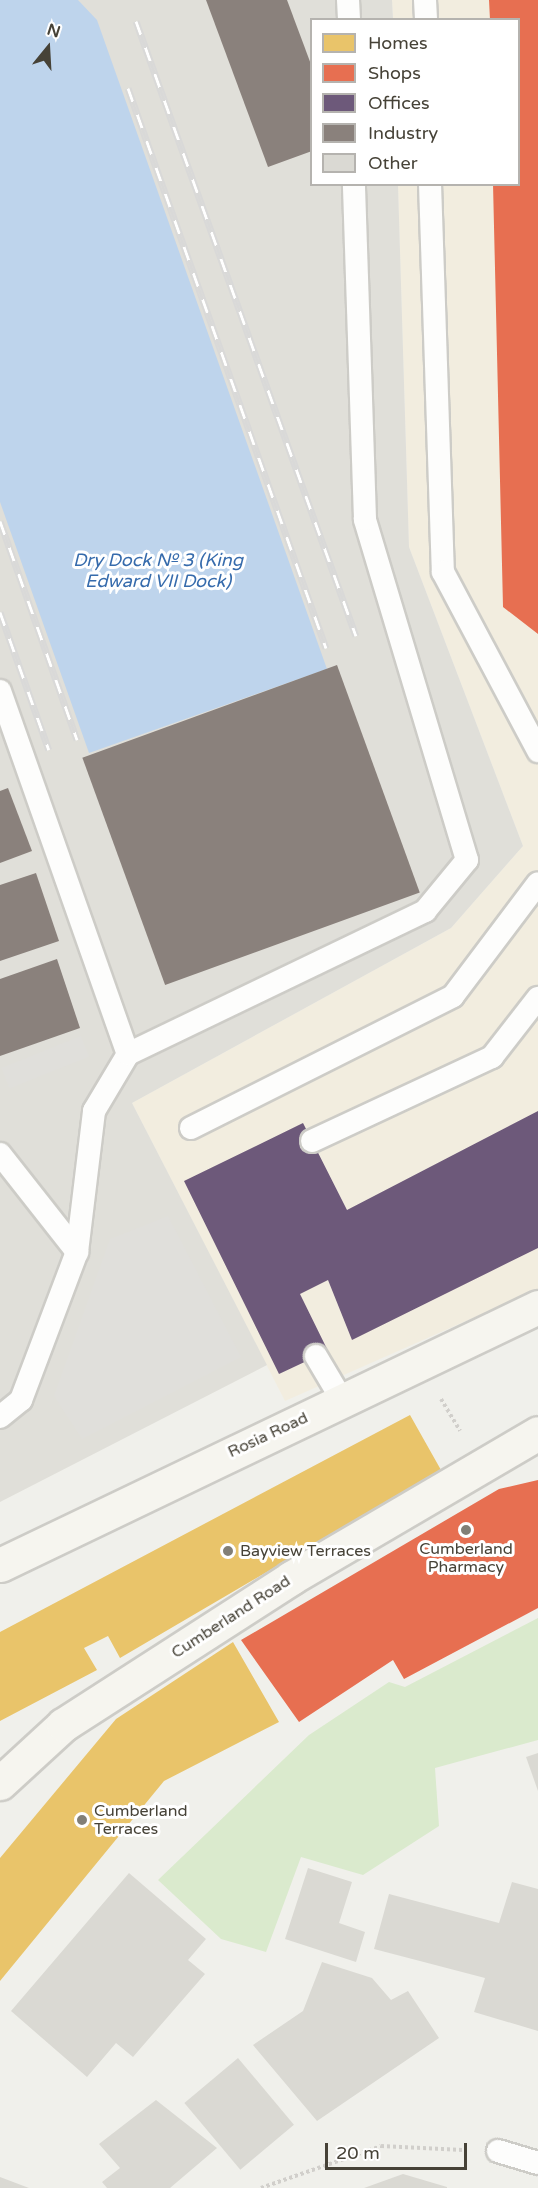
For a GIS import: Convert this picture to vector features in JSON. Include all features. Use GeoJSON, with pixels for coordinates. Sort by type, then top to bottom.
{"type":"FeatureCollection","features":[{"type":"Feature","properties":{"kind":"main road","name":"Rosia Road"},"geometry":{"type":"LineString","coordinates":[[0,1565],[538,1307]]}},
{"type":"Feature","properties":{"kind":"main road","name":"Cumberland Road"},"geometry":{"type":"LineString","coordinates":[[0,1784],[63,1725],[480,1465],[538,1433]]}},
{"type":"Feature","properties":{"kind":"lane"},"geometry":{"type":"LineString","coordinates":[[348,0],[349,18]]}},
{"type":"Feature","properties":{"kind":"lane"},"geometry":{"type":"LineString","coordinates":[[425,0],[426,18]]}},
{"type":"Feature","properties":{"kind":"lane"},"geometry":{"type":"LineString","coordinates":[[0,1417],[21,1400],[77,1252],[94,1112],[128,1054],[425,911],[467,860],[365,519],[354,186]]}},
{"type":"Feature","properties":{"kind":"lane"},"geometry":{"type":"LineString","coordinates":[[430,186],[443,572],[538,751]]}},
{"type":"Feature","properties":{"kind":"lane"},"geometry":{"type":"LineString","coordinates":[[0,691],[128,1054]]}},
{"type":"Feature","properties":{"kind":"lane"},"geometry":{"type":"LineString","coordinates":[[191,1128],[453,996],[538,884]]}},
{"type":"Feature","properties":{"kind":"lane"},"geometry":{"type":"LineString","coordinates":[[312,1141],[492,1057],[538,998]]}},
{"type":"Feature","properties":{"kind":"lane"},"geometry":{"type":"LineString","coordinates":[[0,1154],[77,1252]]}},
{"type":"Feature","properties":{"kind":"lane"},"geometry":{"type":"LineString","coordinates":[[316,1356],[342,1400]]}},
{"type":"Feature","properties":{"kind":"lane"},"geometry":{"type":"LineString","coordinates":[[498,2151],[538,2163]]}},
{"type":"Feature","properties":{"kind":"path"},"geometry":{"type":"LineString","coordinates":[[428,1360],[432,1366],[424,1370],[480,1465]]}},
{"type":"Feature","properties":{"kind":"path"},"geometry":{"type":"LineString","coordinates":[[261,2188],[381,2146],[498,2151]]}},
{"type":"Feature","properties":{"kind":"shaded area"},"geometry":{"type":"Polygon","coordinates":[[[0,0],[392,0],[393,18],[310,18],[310,186],[398,186],[409,547],[523,846],[451,928],[132,1103],[267,1365],[0,1502],[0,0]]]}},
{"type":"Feature","properties":{"kind":"shaded area"},"geometry":{"type":"Polygon","coordinates":[[[392,0],[538,0],[538,1289],[285,1401],[132,1103],[451,928],[523,846],[409,547],[398,186],[520,186],[520,18],[393,18],[392,0]]]}},
{"type":"Feature","properties":{"kind":"shaded area"},"geometry":{"type":"Polygon","coordinates":[[[81,1036],[89,1056],[10,1089],[1,1068],[81,1036]]]}},
{"type":"Feature","properties":{"kind":"shaded area"},"geometry":{"type":"Polygon","coordinates":[[[168,1216],[241,1357],[82,1439],[54,1396],[110,1239],[168,1216]]]}},
{"type":"Feature","properties":{"kind":"green space"},"geometry":{"type":"Polygon","coordinates":[[[538,1618],[538,1740],[435,1768],[439,1826],[363,1875],[301,1857],[266,1952],[221,1939],[158,1880],[309,1735],[389,1682],[405,1687],[538,1618]]]}},
{"type":"Feature","properties":{"kind":"water","name":"Dry Dock № 3 (King Edward VII Dock)"},"geometry":{"type":"Polygon","coordinates":[[[0,0],[78,0],[97,20],[327,669],[89,753],[0,502],[0,0]]]}},
{"type":"Feature","properties":{"kind":"building: Homes","name":"Bayview Terraces"},"geometry":{"type":"Polygon","coordinates":[[[410,1415],[441,1470],[120,1658],[108,1636],[84,1648],[97,1670],[0,1721],[0,1632],[410,1415]]]}},
{"type":"Feature","properties":{"kind":"building: Homes","name":"Cumberland Terraces"},"geometry":{"type":"Polygon","coordinates":[[[233,1642],[279,1722],[164,1781],[0,1981],[0,1858],[116,1719],[233,1642]]]}},
{"type":"Feature","properties":{"kind":"building: Shops"},"geometry":{"type":"Polygon","coordinates":[[[489,0],[538,0],[538,634],[503,607],[493,186],[520,186],[520,18],[490,18],[489,0]]]}},
{"type":"Feature","properties":{"kind":"building: Shops"},"geometry":{"type":"Polygon","coordinates":[[[538,1480],[538,1608],[404,1679],[393,1660],[299,1722],[241,1640],[499,1489],[538,1480]]]}},
{"type":"Feature","properties":{"kind":"building: Offices"},"geometry":{"type":"Polygon","coordinates":[[[538,1111],[538,1248],[352,1340],[328,1280],[300,1294],[328,1351],[279,1374],[184,1181],[303,1123],[347,1210],[538,1111]]]}},
{"type":"Feature","properties":{"kind":"building: Industry"},"geometry":{"type":"Polygon","coordinates":[[[206,0],[287,0],[310,62],[310,152],[268,167],[206,0]]]}},
{"type":"Feature","properties":{"kind":"building: Industry"},"geometry":{"type":"Polygon","coordinates":[[[337,665],[420,892],[165,985],[82,758],[337,665]]]}},
{"type":"Feature","properties":{"kind":"building: Industry"},"geometry":{"type":"Polygon","coordinates":[[[8,788],[32,851],[0,863],[0,791],[8,788]]]}},
{"type":"Feature","properties":{"kind":"building: Industry"},"geometry":{"type":"Polygon","coordinates":[[[36,873],[59,941],[0,961],[0,885],[36,873]]]}},
{"type":"Feature","properties":{"kind":"building: Industry"},"geometry":{"type":"Polygon","coordinates":[[[57,959],[80,1028],[0,1056],[0,979],[57,959]]]}},
{"type":"Feature","properties":{"kind":"building: Other"},"geometry":{"type":"Polygon","coordinates":[[[538,1753],[538,1791],[526,1757],[538,1753]]]}},
{"type":"Feature","properties":{"kind":"building: Other"},"geometry":{"type":"Polygon","coordinates":[[[308,1868],[352,1882],[339,1923],[365,1932],[356,1962],[285,1939],[308,1868]]]}},
{"type":"Feature","properties":{"kind":"building: Other"},"geometry":{"type":"Polygon","coordinates":[[[129,1873],[206,1939],[188,1960],[205,1974],[133,2057],[116,2043],[87,2077],[11,2011],[129,1873]]]}},
{"type":"Feature","properties":{"kind":"building: Other"},"geometry":{"type":"Polygon","coordinates":[[[512,1882],[538,1889],[538,2031],[474,2012],[485,1978],[374,1949],[389,1894],[499,1923],[512,1882]]]}},
{"type":"Feature","properties":{"kind":"building: Other"},"geometry":{"type":"Polygon","coordinates":[[[322,1962],[372,1978],[391,2000],[408,1991],[439,2038],[317,2121],[253,2045],[303,2011],[322,1962]]]}},
{"type":"Feature","properties":{"kind":"building: Other"},"geometry":{"type":"Polygon","coordinates":[[[238,2058],[294,2125],[240,2170],[184,2103],[238,2058]]]}},
{"type":"Feature","properties":{"kind":"building: Other"},"geometry":{"type":"Polygon","coordinates":[[[156,2100],[217,2148],[170,2188],[107,2188],[102,2182],[120,2168],[99,2144],[156,2100]]]}},
{"type":"Feature","properties":{"kind":"building: Other"},"geometry":{"type":"Polygon","coordinates":[[[403,2174],[447,2187],[447,2188],[364,2188],[403,2174]]]}},
{"type":"Feature","properties":{"kind":"building: Other"},"geometry":{"type":"Polygon","coordinates":[[[0,2177],[29,2188],[0,2188],[0,2177]]]}},
{"type":"Feature","properties":{"kind":"railway"},"geometry":{"type":"LineString","coordinates":[[136,21],[356,636]]}},
{"type":"Feature","properties":{"kind":"railway"},"geometry":{"type":"LineString","coordinates":[[128,88],[326,648]]}},
{"type":"Feature","properties":{"kind":"railway"},"geometry":{"type":"LineString","coordinates":[[0,521],[77,740]]}},
{"type":"Feature","properties":{"kind":"railway"},"geometry":{"type":"LineString","coordinates":[[0,612],[49,750]]}},
{"type":"Feature","properties":{"kind":"place","name":"Cumberland Pharmacy"},"geometry":{"type":"Point","coordinates":[466,1530]}},
{"type":"Feature","properties":{"kind":"place","name":"Bayview Terraces"},"geometry":{"type":"Point","coordinates":[228,1551]}},
{"type":"Feature","properties":{"kind":"place","name":"Cumberland Terraces"},"geometry":{"type":"Point","coordinates":[82,1820]}}]}
